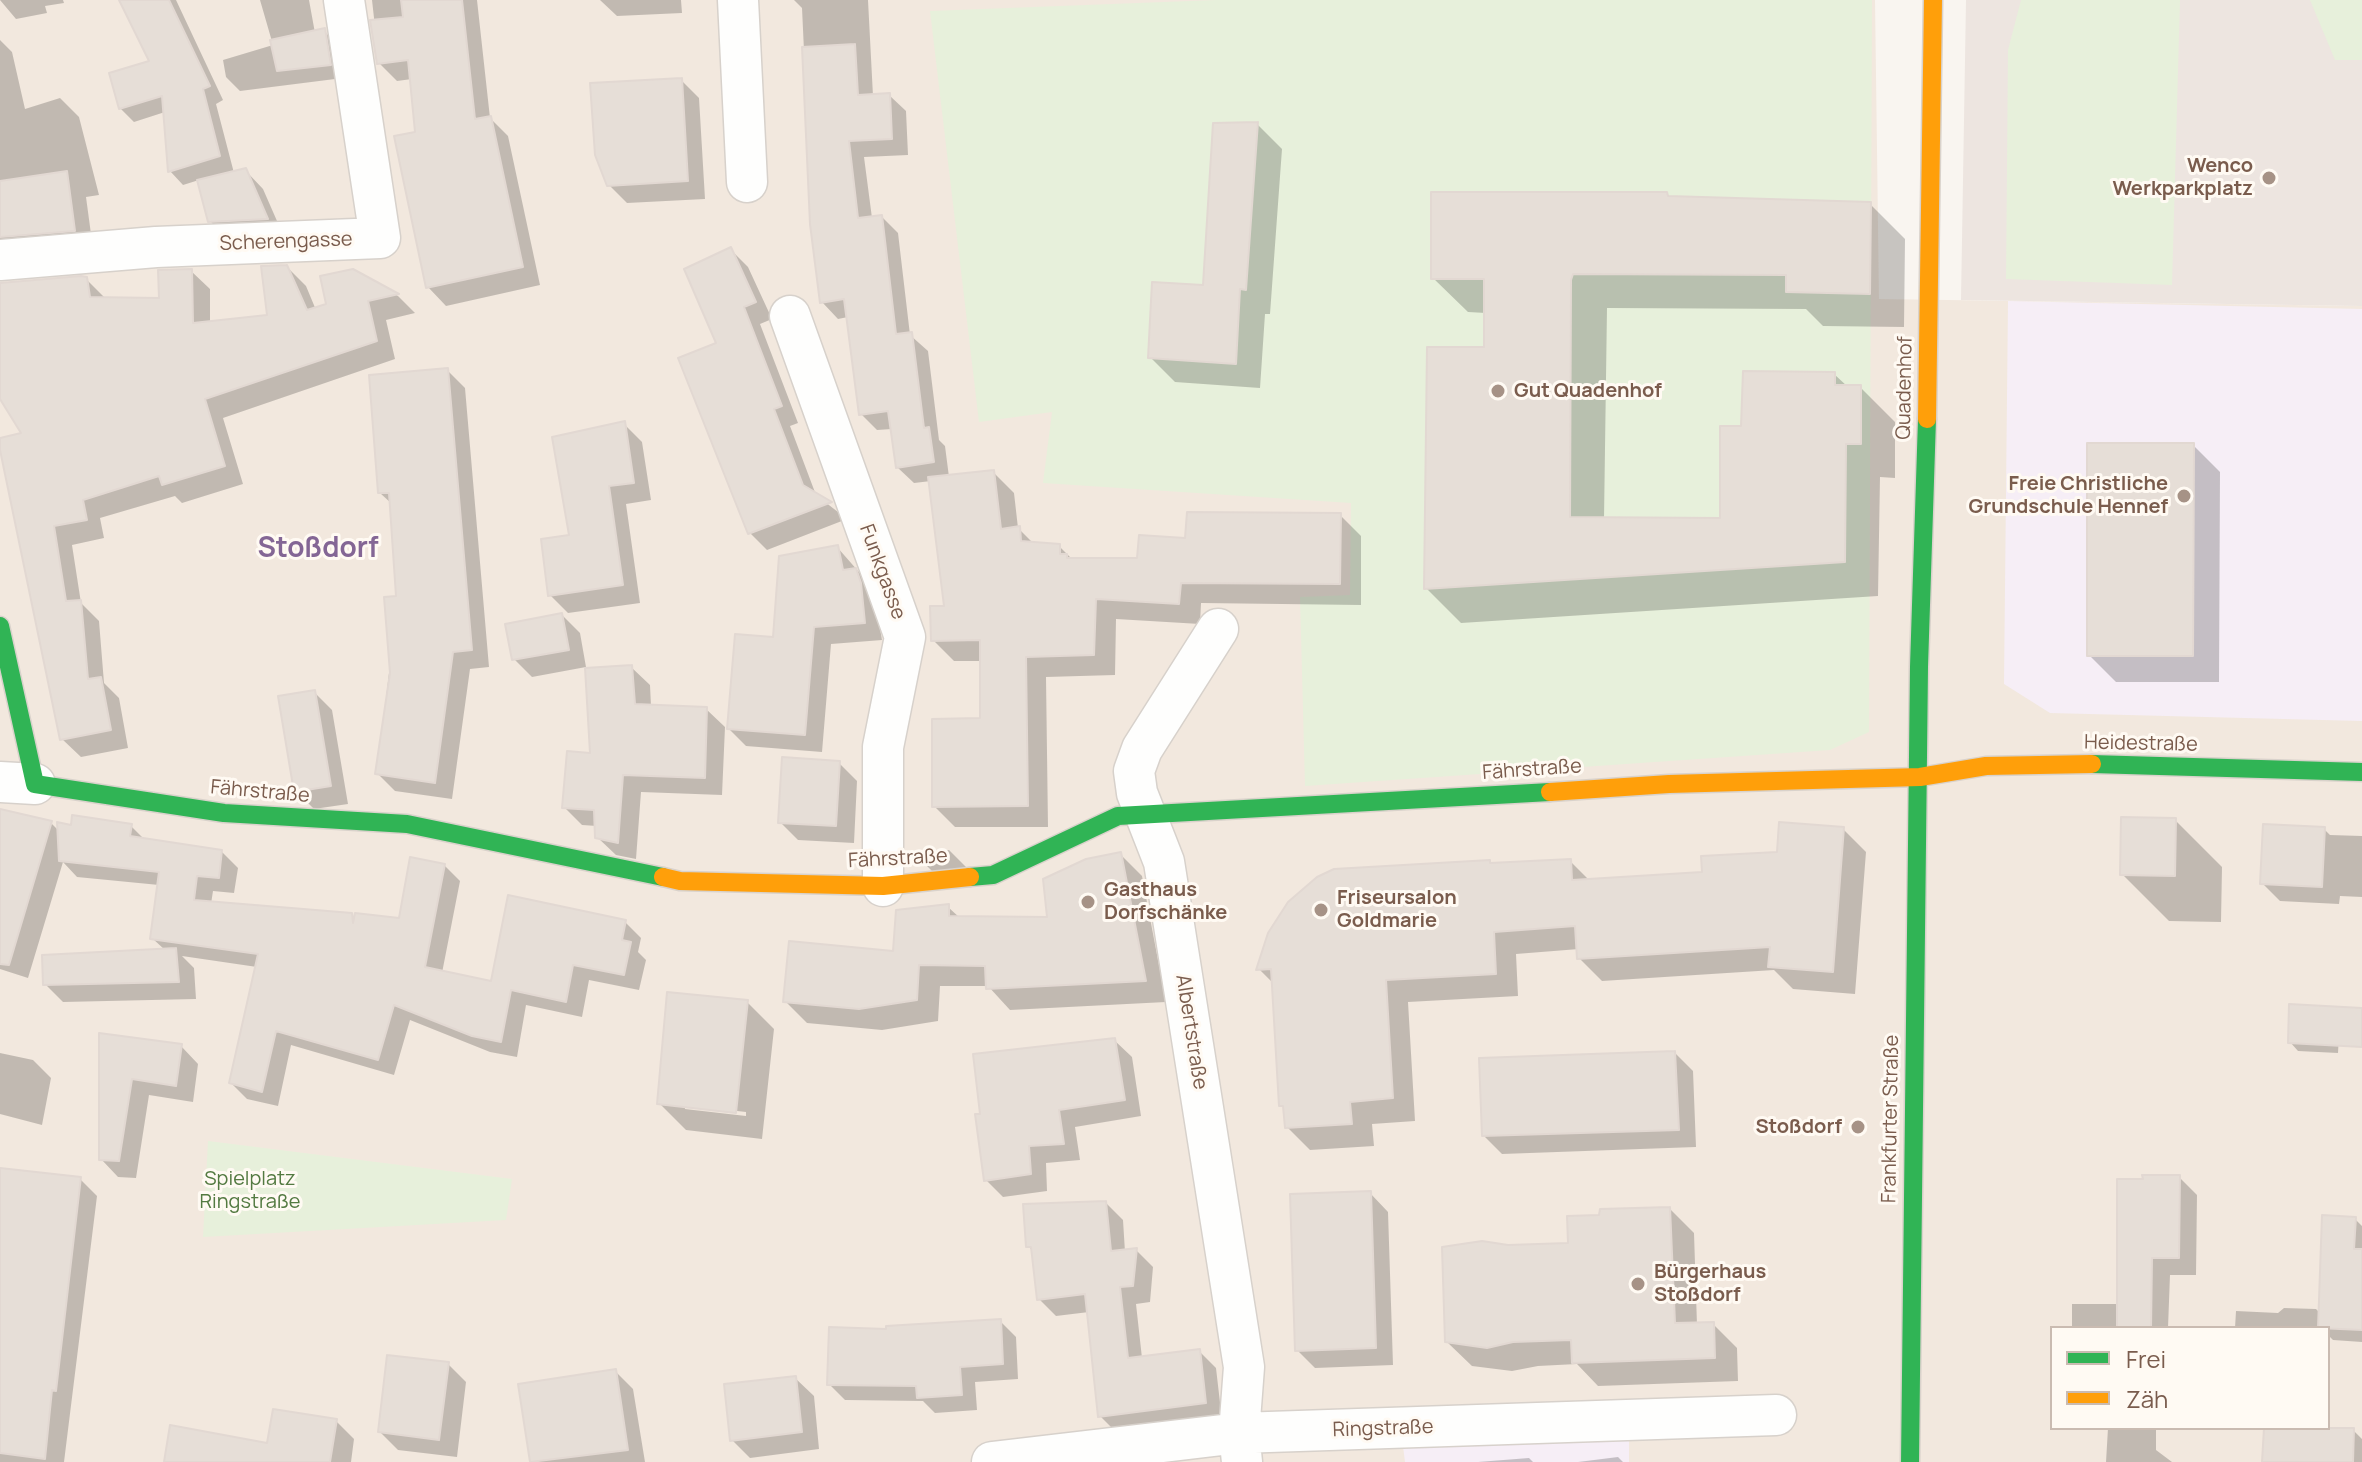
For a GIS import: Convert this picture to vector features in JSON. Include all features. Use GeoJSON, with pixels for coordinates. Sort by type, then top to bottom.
{"type":"FeatureCollection","features":[{"type":"Feature","properties":{"kind":"street","name":"Scherengasse"},"geometry":{"type":"LineString","coordinates":[[0,260],[156,247],[380,238],[344,0]]}},
{"type":"Feature","properties":{"kind":"street"},"geometry":{"type":"LineString","coordinates":[[738,0],[747,182]]}},
{"type":"Feature","properties":{"kind":"street","name":"Quadenhof"},"geometry":{"type":"LineString","coordinates":[[1920,777],[1933,0]]}},
{"type":"Feature","properties":{"kind":"street","name":"Funkgasse"},"geometry":{"type":"LineString","coordinates":[[790,316],[905,637],[883,747],[883,886]]}},
{"type":"Feature","properties":{"kind":"street","name":"Fährstraße"},"geometry":{"type":"LineString","coordinates":[[0,626],[17,783],[224,813],[407,824],[680,881],[883,886],[993,875],[1118,816],[1198,814],[1669,784],[1920,777]]}},
{"type":"Feature","properties":{"kind":"street","name":"Albertstraße"},"geometry":{"type":"LineString","coordinates":[[1218,629],[1142,749],[1134,771],[1145,814],[1164,862],[1244,1367],[1241,1448]]}},
{"type":"Feature","properties":{"kind":"street","name":"Heidestraße"},"geometry":{"type":"LineString","coordinates":[[1920,777],[1986,766],[2079,764],[2362,772]]}},
{"type":"Feature","properties":{"kind":"street","name":"Frankfurter Straße"},"geometry":{"type":"LineString","coordinates":[[1910,1462],[1912,1127],[1920,777]]}},
{"type":"Feature","properties":{"kind":"street","name":"Ringstraße"},"geometry":{"type":"LineString","coordinates":[[992,1462],[1776,1415]]}},
{"type":"Feature","properties":{"kind":"shaded area"},"geometry":{"type":"Polygon","coordinates":[[[0,0],[1875,0],[1879,299],[2362,306],[2362,1462],[0,1462],[0,0]]]}},
{"type":"Feature","properties":{"kind":"shaded area"},"geometry":{"type":"Polygon","coordinates":[[[1966,0],[2362,0],[2362,306],[1961,300],[1966,0]]]}},
{"type":"Feature","properties":{"kind":"shaded area","name":"Freie Christliche Grundschule Hennef"},"geometry":{"type":"Polygon","coordinates":[[[2008,301],[2362,309],[2362,721],[2050,713],[2004,684],[2008,301]]]}},
{"type":"Feature","properties":{"kind":"shaded area"},"geometry":{"type":"Polygon","coordinates":[[[1629,1439],[1629,1462],[1405,1462],[1403,1446],[1629,1439]]]}},
{"type":"Feature","properties":{"kind":"green space"},"geometry":{"type":"Polygon","coordinates":[[[1216,0],[1872,0],[1869,732],[1830,750],[1305,786],[1300,597],[1350,595],[1351,503],[1043,483],[1052,412],[979,422],[930,11],[1216,0]]]}},
{"type":"Feature","properties":{"kind":"green space"},"geometry":{"type":"Polygon","coordinates":[[[2021,0],[2180,0],[2172,285],[2006,279],[2008,50],[2021,0]]]}},
{"type":"Feature","properties":{"kind":"green space"},"geometry":{"type":"Polygon","coordinates":[[[2310,0],[2362,0],[2362,60],[2335,60],[2310,0]]]}},
{"type":"Feature","properties":{"kind":"green space","name":"Spielplatz Ringstraße"},"geometry":{"type":"Polygon","coordinates":[[[208,1141],[512,1179],[506,1220],[203,1237],[208,1141]]]}},
{"type":"Feature","properties":{"kind":"building"},"geometry":{"type":"Polygon","coordinates":[[[119,0],[169,0],[210,86],[203,89],[220,156],[168,172],[162,96],[119,109],[109,73],[149,61],[119,0]]]}},
{"type":"Feature","properties":{"kind":"building"},"geometry":{"type":"Polygon","coordinates":[[[401,0],[462,0],[475,119],[491,116],[523,267],[426,288],[394,136],[415,132],[408,60],[377,64],[370,20],[403,17],[401,0]]]}},
{"type":"Feature","properties":{"kind":"building"},"geometry":{"type":"Polygon","coordinates":[[[325,28],[331,65],[277,71],[270,40],[325,28]]]}},
{"type":"Feature","properties":{"kind":"building"},"geometry":{"type":"Polygon","coordinates":[[[855,44],[858,95],[890,93],[892,139],[849,141],[858,218],[882,215],[896,334],[912,332],[924,428],[929,427],[934,462],[896,468],[888,411],[859,415],[844,299],[820,303],[810,224],[802,47],[855,44]]]}},
{"type":"Feature","properties":{"kind":"building"},"geometry":{"type":"Polygon","coordinates":[[[682,78],[688,181],[607,186],[595,155],[590,83],[682,78]]]}},
{"type":"Feature","properties":{"kind":"building"},"geometry":{"type":"Polygon","coordinates":[[[1258,122],[1246,290],[1240,289],[1236,364],[1148,358],[1152,282],[1203,285],[1213,123],[1258,122]]]}},
{"type":"Feature","properties":{"kind":"building"},"geometry":{"type":"Polygon","coordinates":[[[246,168],[268,219],[208,222],[197,180],[246,168]]]}},
{"type":"Feature","properties":{"kind":"building"},"geometry":{"type":"Polygon","coordinates":[[[67,171],[75,231],[0,237],[0,181],[67,171]]]}},
{"type":"Feature","properties":{"kind":"building","name":"Gut Quadenhof"},"geometry":{"type":"Polygon","coordinates":[[[1431,192],[1667,192],[1668,196],[1871,202],[1870,294],[1786,292],[1786,275],[1573,274],[1571,280],[1570,517],[1720,518],[1720,426],[1741,426],[1743,371],[1835,372],[1835,385],[1861,385],[1861,444],[1846,444],[1845,562],[1424,589],[1427,347],[1484,347],[1484,279],[1431,279],[1431,192]]]}},
{"type":"Feature","properties":{"kind":"building"},"geometry":{"type":"Polygon","coordinates":[[[731,247],[756,302],[744,307],[782,406],[774,409],[803,485],[832,502],[748,534],[678,358],[716,343],[684,269],[731,247]]]}},
{"type":"Feature","properties":{"kind":"building"},"geometry":{"type":"Polygon","coordinates":[[[287,265],[307,310],[326,304],[320,276],[353,269],[399,294],[368,301],[377,341],[205,399],[225,466],[162,485],[159,476],[83,500],[87,520],[54,526],[66,601],[81,600],[88,679],[101,677],[111,730],[60,740],[0,450],[0,438],[21,433],[0,399],[0,283],[81,276],[87,277],[90,297],[159,298],[158,270],[192,269],[193,323],[267,315],[261,266],[287,265]]]}},
{"type":"Feature","properties":{"kind":"building"},"geometry":{"type":"Polygon","coordinates":[[[448,368],[472,650],[453,652],[435,783],[375,774],[390,673],[384,597],[396,596],[389,493],[378,493],[369,375],[448,368]]]}},
{"type":"Feature","properties":{"kind":"building"},"geometry":{"type":"Polygon","coordinates":[[[625,421],[634,483],[609,486],[623,585],[548,596],[541,539],[569,535],[552,437],[625,421]]]}},
{"type":"Feature","properties":{"kind":"building"},"geometry":{"type":"Polygon","coordinates":[[[2087,443],[2194,443],[2193,656],[2087,656],[2087,443]]]}},
{"type":"Feature","properties":{"kind":"building"},"geometry":{"type":"Polygon","coordinates":[[[994,470],[1001,529],[1020,526],[1021,541],[1060,544],[1060,554],[1067,554],[1067,558],[1137,558],[1139,535],[1185,538],[1187,512],[1341,513],[1340,584],[1181,583],[1179,604],[1096,599],[1094,655],[1026,657],[1028,806],[932,807],[932,719],[980,718],[980,640],[931,641],[930,606],[944,606],[928,477],[994,470]]]}},
{"type":"Feature","properties":{"kind":"building"},"geometry":{"type":"Polygon","coordinates":[[[838,545],[843,570],[856,568],[861,583],[865,623],[814,627],[805,735],[727,729],[735,634],[773,637],[779,556],[838,545]]]}},
{"type":"Feature","properties":{"kind":"building"},"geometry":{"type":"Polygon","coordinates":[[[562,613],[569,650],[512,660],[505,624],[562,613]]]}},
{"type":"Feature","properties":{"kind":"building"},"geometry":{"type":"Polygon","coordinates":[[[632,665],[635,704],[707,707],[705,778],[623,775],[618,843],[595,838],[594,810],[562,808],[567,751],[590,753],[585,668],[632,665]]]}},
{"type":"Feature","properties":{"kind":"building"},"geometry":{"type":"Polygon","coordinates":[[[315,690],[331,786],[294,792],[278,696],[315,690]]]}},
{"type":"Feature","properties":{"kind":"building"},"geometry":{"type":"Polygon","coordinates":[[[782,757],[840,761],[836,826],[778,823],[782,757]]]}},
{"type":"Feature","properties":{"kind":"building"},"geometry":{"type":"Polygon","coordinates":[[[0,809],[52,821],[9,965],[0,964],[0,809]]]}},
{"type":"Feature","properties":{"kind":"building"},"geometry":{"type":"Polygon","coordinates":[[[72,815],[132,824],[130,836],[222,850],[219,878],[197,876],[194,900],[352,913],[353,923],[355,913],[399,918],[410,857],[445,864],[425,967],[491,981],[508,895],[626,920],[622,940],[631,942],[624,975],[573,965],[566,1002],[511,990],[501,1042],[472,1036],[394,1005],[378,1060],[276,1031],[262,1092],[229,1083],[258,954],[150,939],[159,872],[59,861],[57,822],[71,825],[72,815]]]}},
{"type":"Feature","properties":{"kind":"building"},"geometry":{"type":"Polygon","coordinates":[[[2121,817],[2176,818],[2175,876],[2120,875],[2121,817]]]}},
{"type":"Feature","properties":{"kind":"building"},"geometry":{"type":"Polygon","coordinates":[[[1779,822],[1844,827],[1833,972],[1768,967],[1770,947],[1577,959],[1575,926],[1494,932],[1496,974],[1386,980],[1393,1098],[1350,1102],[1352,1124],[1285,1128],[1283,1106],[1279,1106],[1271,969],[1256,970],[1268,933],[1288,902],[1317,877],[1334,869],[1490,860],[1490,863],[1571,859],[1572,880],[1702,872],[1701,856],[1777,852],[1779,822]]]}},
{"type":"Feature","properties":{"kind":"building"},"geometry":{"type":"Polygon","coordinates":[[[2263,824],[2325,827],[2322,887],[2260,884],[2263,824]]]}},
{"type":"Feature","properties":{"kind":"building"},"geometry":{"type":"Polygon","coordinates":[[[1121,852],[1146,981],[986,989],[985,966],[919,965],[917,1000],[859,1009],[783,1002],[789,941],[893,951],[896,910],[949,904],[949,916],[1047,917],[1043,879],[1086,859],[1121,852]]]}},
{"type":"Feature","properties":{"kind":"building"},"geometry":{"type":"Polygon","coordinates":[[[176,948],[179,982],[43,985],[42,955],[176,948]]]}},
{"type":"Feature","properties":{"kind":"building"},"geometry":{"type":"Polygon","coordinates":[[[667,992],[748,1000],[736,1113],[657,1104],[667,992]]]}},
{"type":"Feature","properties":{"kind":"building"},"geometry":{"type":"Polygon","coordinates":[[[2289,1004],[2362,1008],[2362,1047],[2288,1043],[2289,1004]]]}},
{"type":"Feature","properties":{"kind":"building"},"geometry":{"type":"Polygon","coordinates":[[[99,1033],[182,1044],[176,1086],[132,1079],[119,1161],[99,1160],[99,1033]]]}},
{"type":"Feature","properties":{"kind":"building"},"geometry":{"type":"Polygon","coordinates":[[[1115,1038],[1125,1100],[1059,1110],[1064,1144],[1029,1146],[1031,1174],[984,1181],[975,1114],[980,1114],[973,1054],[1115,1038]]]}},
{"type":"Feature","properties":{"kind":"building"},"geometry":{"type":"Polygon","coordinates":[[[1675,1051],[1679,1130],[1482,1136],[1479,1058],[1675,1051]]]}},
{"type":"Feature","properties":{"kind":"building"},"geometry":{"type":"Polygon","coordinates":[[[0,1168],[81,1177],[45,1459],[0,1453],[0,1168]]]}},
{"type":"Feature","properties":{"kind":"building"},"geometry":{"type":"Polygon","coordinates":[[[2142,1175],[2180,1175],[2179,1258],[2152,1258],[2151,1326],[2117,1326],[2117,1179],[2143,1179],[2142,1175]]]}},
{"type":"Feature","properties":{"kind":"building"},"geometry":{"type":"Polygon","coordinates":[[[1371,1191],[1376,1348],[1295,1351],[1290,1194],[1371,1191]]]}},
{"type":"Feature","properties":{"kind":"building"},"geometry":{"type":"Polygon","coordinates":[[[1106,1201],[1111,1251],[1137,1248],[1133,1286],[1120,1287],[1128,1358],[1200,1349],[1206,1403],[1098,1417],[1085,1294],[1037,1300],[1031,1247],[1026,1247],[1023,1204],[1106,1201]]]}},
{"type":"Feature","properties":{"kind":"building"},"geometry":{"type":"Polygon","coordinates":[[[1670,1207],[1675,1323],[1714,1322],[1715,1358],[1572,1363],[1571,1340],[1513,1342],[1487,1348],[1445,1342],[1442,1247],[1482,1241],[1508,1245],[1568,1243],[1567,1216],[1599,1215],[1600,1209],[1670,1207]]]}},
{"type":"Feature","properties":{"kind":"building"},"geometry":{"type":"Polygon","coordinates":[[[2322,1215],[2356,1217],[2354,1249],[2362,1249],[2362,1330],[2318,1326],[2322,1215]]]}},
{"type":"Feature","properties":{"kind":"building"},"geometry":{"type":"Polygon","coordinates":[[[1001,1319],[1003,1364],[960,1367],[962,1395],[917,1398],[916,1386],[827,1385],[829,1327],[886,1329],[886,1326],[1001,1319]]]}},
{"type":"Feature","properties":{"kind":"building"},"geometry":{"type":"Polygon","coordinates":[[[387,1355],[449,1362],[439,1440],[378,1432],[387,1355]]]}},
{"type":"Feature","properties":{"kind":"building"},"geometry":{"type":"Polygon","coordinates":[[[616,1369],[628,1450],[530,1462],[518,1384],[616,1369]]]}},
{"type":"Feature","properties":{"kind":"building"},"geometry":{"type":"Polygon","coordinates":[[[796,1376],[802,1432],[730,1441],[724,1384],[796,1376]]]}},
{"type":"Feature","properties":{"kind":"building"},"geometry":{"type":"Polygon","coordinates":[[[273,1409],[337,1419],[330,1462],[164,1462],[170,1425],[267,1443],[273,1409]]]}},
{"type":"Feature","properties":{"kind":"building"},"geometry":{"type":"Polygon","coordinates":[[[2354,1428],[2353,1462],[2262,1462],[2264,1430],[2354,1428]]]}},
{"type":"Feature","properties":{"kind":"traffic: fast"},"geometry":{"type":"LineString","coordinates":[[1910,1462],[1919,667],[1927,419]]}},
{"type":"Feature","properties":{"kind":"traffic: fast"},"geometry":{"type":"LineString","coordinates":[[0,626],[35,784],[224,813],[407,824],[663,877]]}},
{"type":"Feature","properties":{"kind":"traffic: fast"},"geometry":{"type":"LineString","coordinates":[[2092,764],[2362,772]]}},
{"type":"Feature","properties":{"kind":"traffic: fast"},"geometry":{"type":"LineString","coordinates":[[970,877],[993,875],[1118,816],[1550,792]]}},
{"type":"Feature","properties":{"kind":"traffic: slow"},"geometry":{"type":"LineString","coordinates":[[1927,419],[1933,0]]}},
{"type":"Feature","properties":{"kind":"traffic: slow"},"geometry":{"type":"LineString","coordinates":[[1550,792],[1669,784],[1920,777],[1986,766],[2092,764]]}},
{"type":"Feature","properties":{"kind":"traffic: slow"},"geometry":{"type":"LineString","coordinates":[[663,877],[680,881],[883,886],[970,877]]}},
{"type":"Feature","properties":{"kind":"place","name":"Wenco Werkparkplatz"},"geometry":{"type":"Point","coordinates":[2269,178]}},
{"type":"Feature","properties":{"kind":"place","name":"Gut Quadenhof"},"geometry":{"type":"Point","coordinates":[1498,391]}},
{"type":"Feature","properties":{"kind":"place","name":"Freie Christliche Grundschule Hennef"},"geometry":{"type":"Point","coordinates":[2184,496]}},
{"type":"Feature","properties":{"kind":"place","name":"Gasthaus Dorfschänke"},"geometry":{"type":"Point","coordinates":[1088,902]}},
{"type":"Feature","properties":{"kind":"place","name":"Friseursalon Goldmarie"},"geometry":{"type":"Point","coordinates":[1321,910]}},
{"type":"Feature","properties":{"kind":"place","name":"Stoßdorf"},"geometry":{"type":"Point","coordinates":[1858,1127]}},
{"type":"Feature","properties":{"kind":"place","name":"Bürgerhaus Stoßdorf"},"geometry":{"type":"Point","coordinates":[1638,1284]}},
{"type":"Feature","properties":{"kind":"district","name":"Stoßdorf"},"geometry":{"type":"Point","coordinates":[318,549]}}]}
